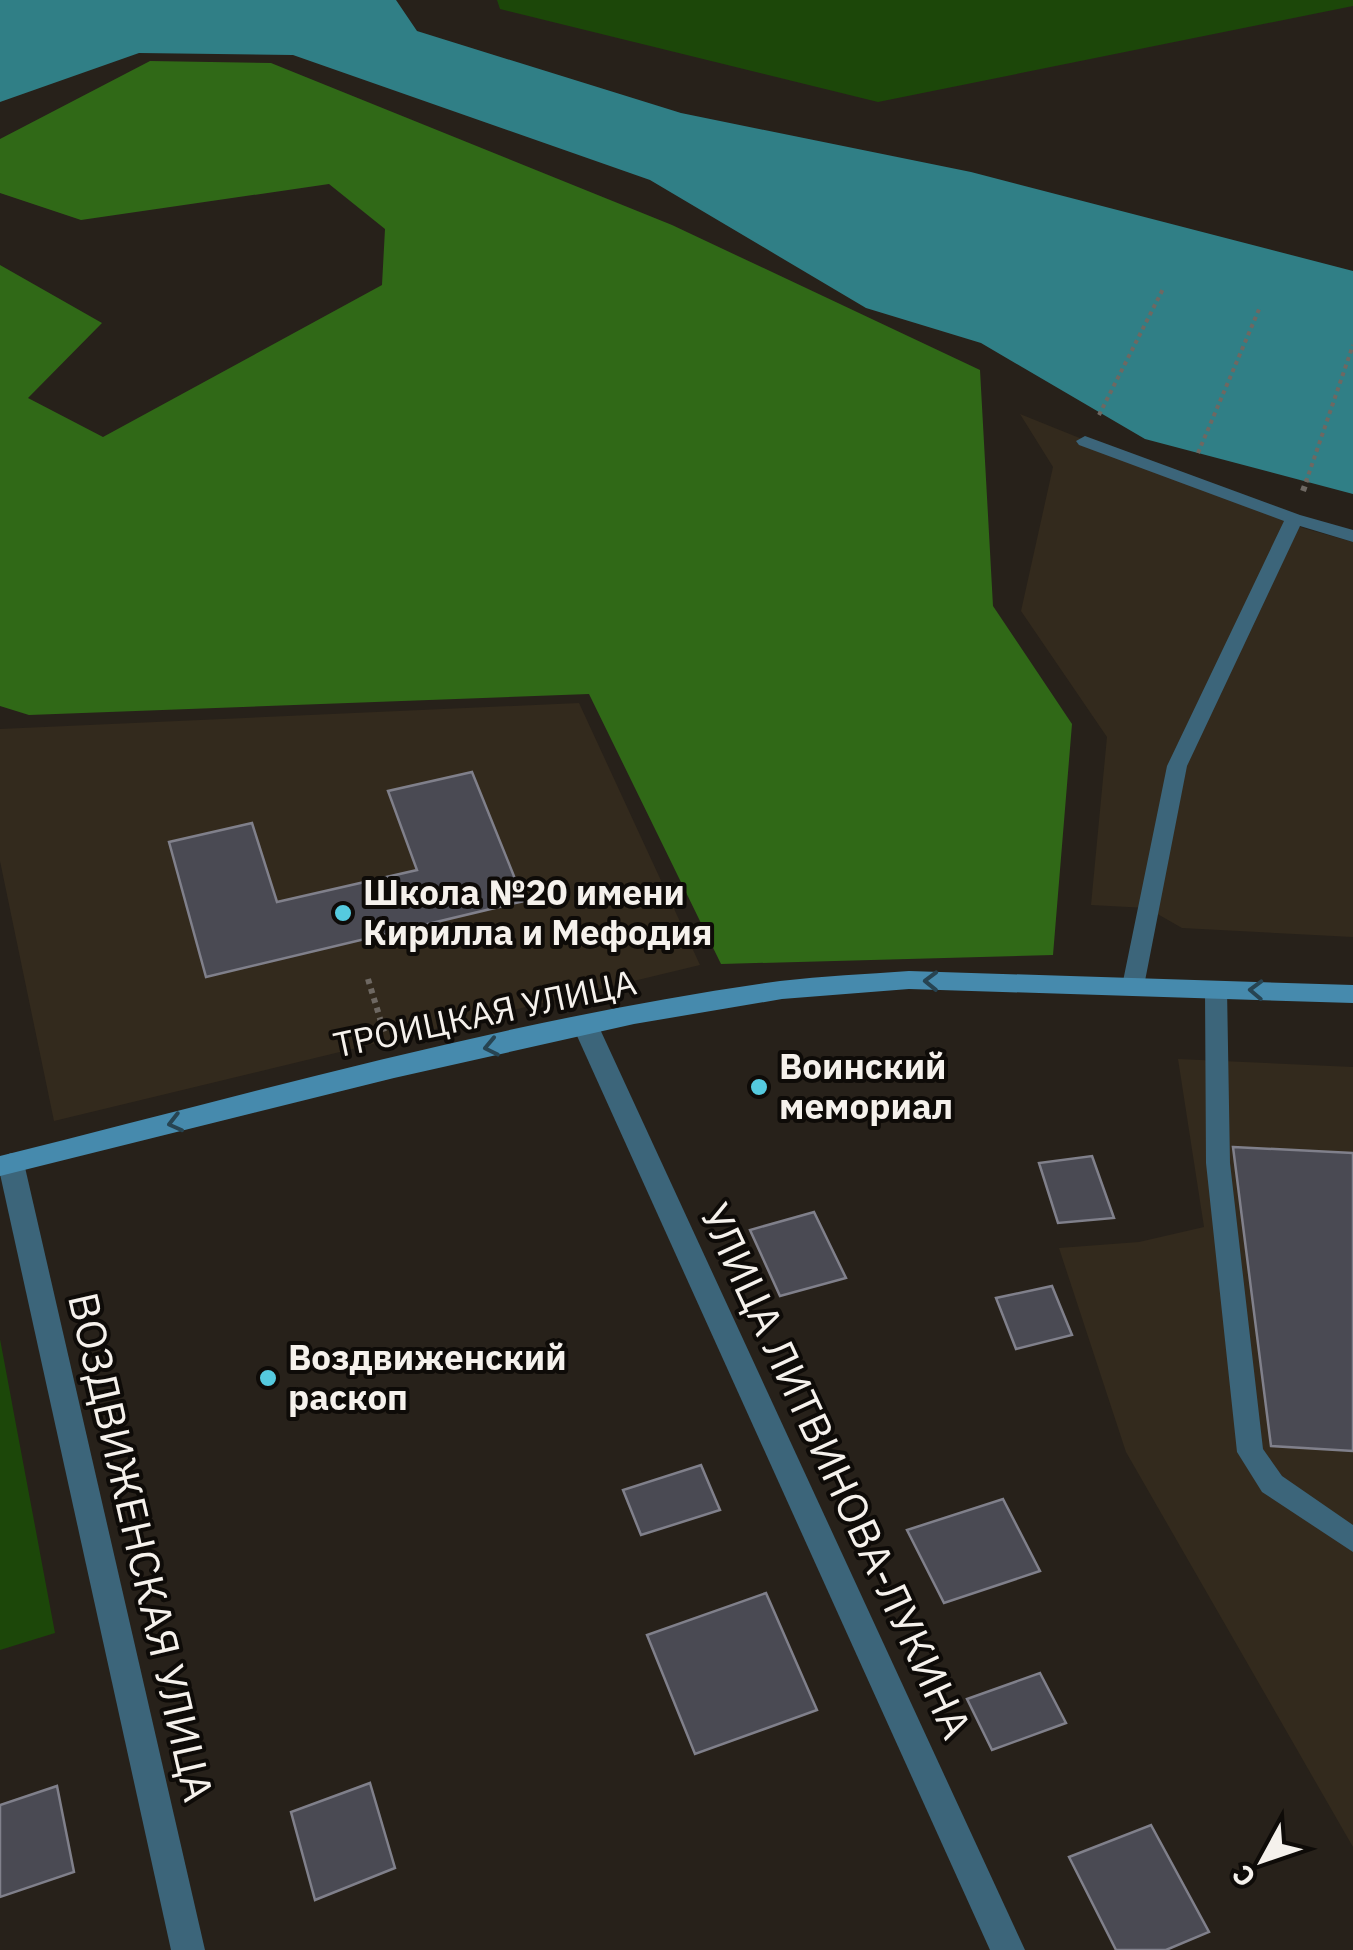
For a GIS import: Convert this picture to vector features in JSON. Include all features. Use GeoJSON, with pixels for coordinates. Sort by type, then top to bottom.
{"type":"FeatureCollection","features":[{"type":"Feature","properties":{"kind":"main road","name":"ТРОИЦКАЯ УЛИЦА"},"geometry":{"type":"LineString","coordinates":[[5,1165],[394,1068],[782,990],[909,980],[1353,994]]}},
{"type":"Feature","properties":{"kind":"street","name":"УЛИЦА ЛИТВИНОВА-ЛУКИНА"},"geometry":{"type":"LineString","coordinates":[[586,1028],[1008,1950]]}},
{"type":"Feature","properties":{"kind":"street","name":"ВОЗДВИЖЕНСКАЯ УЛИЦА"},"geometry":{"type":"LineString","coordinates":[[5,1165],[188,1950]]}},
{"type":"Feature","properties":{"kind":"lane"},"geometry":{"type":"LineString","coordinates":[[1085,441],[1294,519],[1353,536]]}},
{"type":"Feature","properties":{"kind":"lane"},"geometry":{"type":"LineString","coordinates":[[1133,986],[1177,766],[1294,519]]}},
{"type":"Feature","properties":{"kind":"lane"},"geometry":{"type":"LineString","coordinates":[[1216,989],[1212,1061],[1216,1148],[1250,1452],[1272,1484],[1353,1540]]}},
{"type":"Feature","properties":{"kind":"path"},"geometry":{"type":"LineString","coordinates":[[1085,441],[1164,286]]}},
{"type":"Feature","properties":{"kind":"path"},"geometry":{"type":"LineString","coordinates":[[1186,479],[1260,307]]}},
{"type":"Feature","properties":{"kind":"path"},"geometry":{"type":"LineString","coordinates":[[1294,519],[1353,345]]}},
{"type":"Feature","properties":{"kind":"path"},"geometry":{"type":"LineString","coordinates":[[368,979],[388,1044]]}},
{"type":"Feature","properties":{"kind":"shaded area"},"geometry":{"type":"Polygon","coordinates":[[[1020,414],[1303,528],[1353,542],[1353,937],[1182,928],[1147,908],[1091,905],[1107,737],[1021,611],[1053,467],[1020,414]]]}},
{"type":"Feature","properties":{"kind":"shaded area","name":"Школа №20 имени Кирилла и Мефодия"},"geometry":{"type":"Polygon","coordinates":[[[579,703],[700,965],[54,1121],[0,861],[0,729],[579,703]]]}},
{"type":"Feature","properties":{"kind":"shaded area"},"geometry":{"type":"Polygon","coordinates":[[[1178,1059],[1353,1067],[1353,1847],[1126,1452],[1059,1248],[1139,1242],[1204,1227],[1178,1059]]]}},
{"type":"Feature","properties":{"kind":"green space"},"geometry":{"type":"Polygon","coordinates":[[[497,0],[1353,0],[1353,6],[878,102],[500,9],[497,0]]]}},
{"type":"Feature","properties":{"kind":"green space"},"geometry":{"type":"Polygon","coordinates":[[[150,61],[271,63],[672,225],[980,370],[993,606],[1072,724],[1053,955],[721,964],[589,694],[29,715],[0,706],[0,265],[102,323],[28,398],[103,437],[382,285],[385,229],[329,184],[81,220],[0,193],[0,139],[150,61]]]}},
{"type":"Feature","properties":{"kind":"green space"},"geometry":{"type":"Polygon","coordinates":[[[0,1339],[55,1633],[0,1650],[0,1339]]]}},
{"type":"Feature","properties":{"kind":"water"},"geometry":{"type":"Polygon","coordinates":[[[0,0],[396,0],[417,31],[681,113],[971,172],[1353,271],[1353,494],[1145,439],[981,343],[866,308],[650,180],[293,55],[139,53],[0,102],[0,0]]]}},
{"type":"Feature","properties":{"kind":"building"},"geometry":{"type":"Polygon","coordinates":[[[472,772],[524,901],[206,977],[169,842],[252,823],[277,902],[417,870],[388,791],[472,772]]]}},
{"type":"Feature","properties":{"kind":"building"},"geometry":{"type":"Polygon","coordinates":[[[1233,1147],[1353,1153],[1353,1451],[1271,1446],[1233,1147]]]}},
{"type":"Feature","properties":{"kind":"building"},"geometry":{"type":"Polygon","coordinates":[[[1092,1156],[1114,1218],[1058,1223],[1039,1163],[1092,1156]]]}},
{"type":"Feature","properties":{"kind":"building"},"geometry":{"type":"Polygon","coordinates":[[[814,1212],[846,1278],[780,1296],[750,1230],[814,1212]]]}},
{"type":"Feature","properties":{"kind":"building"},"geometry":{"type":"Polygon","coordinates":[[[1052,1286],[1072,1335],[1016,1349],[996,1298],[1052,1286]]]}},
{"type":"Feature","properties":{"kind":"building"},"geometry":{"type":"Polygon","coordinates":[[[701,1465],[720,1510],[641,1535],[623,1490],[701,1465]]]}},
{"type":"Feature","properties":{"kind":"building"},"geometry":{"type":"Polygon","coordinates":[[[1003,1499],[1040,1571],[944,1603],[907,1530],[1003,1499]]]}},
{"type":"Feature","properties":{"kind":"building"},"geometry":{"type":"Polygon","coordinates":[[[766,1593],[817,1710],[695,1754],[647,1635],[766,1593]]]}},
{"type":"Feature","properties":{"kind":"building"},"geometry":{"type":"Polygon","coordinates":[[[1040,1673],[1066,1723],[992,1750],[967,1699],[1040,1673]]]}},
{"type":"Feature","properties":{"kind":"building"},"geometry":{"type":"Polygon","coordinates":[[[370,1783],[395,1868],[315,1900],[291,1812],[370,1783]]]}},
{"type":"Feature","properties":{"kind":"building"},"geometry":{"type":"Polygon","coordinates":[[[57,1786],[74,1872],[0,1897],[0,1805],[57,1786]]]}},
{"type":"Feature","properties":{"kind":"building"},"geometry":{"type":"Polygon","coordinates":[[[1151,1825],[1209,1932],[1166,1950],[1116,1950],[1069,1857],[1151,1825]]]}},
{"type":"Feature","properties":{"kind":"place","name":"Школа №20 имени Кирилла и Мефодия"},"geometry":{"type":"Point","coordinates":[343,913]}},
{"type":"Feature","properties":{"kind":"place","name":"Воинский мемориал"},"geometry":{"type":"Point","coordinates":[759,1087]}},
{"type":"Feature","properties":{"kind":"place","name":"Воздвиженский раскоп"},"geometry":{"type":"Point","coordinates":[268,1378]}}]}
